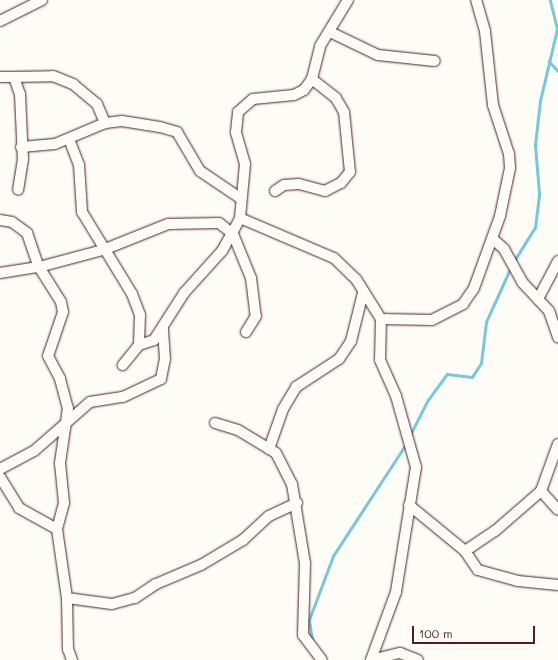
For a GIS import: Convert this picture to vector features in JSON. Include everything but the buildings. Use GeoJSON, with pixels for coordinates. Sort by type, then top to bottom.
{"type":"FeatureCollection","features":[{"type":"Feature","properties":{"kind":"street"},"geometry":{"type":"LineString","coordinates":[[0,21],[42,0]]}},
{"type":"Feature","properties":{"kind":"street"},"geometry":{"type":"LineString","coordinates":[[123,365],[139,345],[154,340],[184,293],[215,260],[233,234],[240,218],[240,198],[245,164],[236,132],[238,112],[253,99],[300,93],[312,79],[320,46],[330,32],[348,0]]}},
{"type":"Feature","properties":{"kind":"street"},"geometry":{"type":"LineString","coordinates":[[381,319],[432,320],[463,304],[474,288],[493,239],[506,190],[509,161],[493,105],[485,31],[476,0]]}},
{"type":"Feature","properties":{"kind":"street"},"geometry":{"type":"LineString","coordinates":[[330,32],[378,55],[435,61]]}},
{"type":"Feature","properties":{"kind":"street"},"geometry":{"type":"LineString","coordinates":[[0,77],[14,78],[53,76],[73,84],[97,104],[105,123]]}},
{"type":"Feature","properties":{"kind":"street"},"geometry":{"type":"LineString","coordinates":[[14,78],[20,94],[21,147],[23,159],[18,190]]}},
{"type":"Feature","properties":{"kind":"street"},"geometry":{"type":"LineString","coordinates":[[275,191],[284,185],[299,184],[325,191],[342,183],[350,172],[344,112],[336,98],[312,79]]}},
{"type":"Feature","properties":{"kind":"street"},"geometry":{"type":"LineString","coordinates":[[21,147],[55,144],[105,123],[135,123],[177,132],[200,171],[240,198]]}},
{"type":"Feature","properties":{"kind":"street"},"geometry":{"type":"LineString","coordinates":[[69,139],[79,165],[82,212],[103,250],[137,305],[141,324],[139,345]]}},
{"type":"Feature","properties":{"kind":"street"},"geometry":{"type":"LineString","coordinates":[[240,218],[334,258],[348,268],[381,319],[380,360],[396,396],[416,467],[396,592],[371,660]]}},
{"type":"Feature","properties":{"kind":"street"},"geometry":{"type":"LineString","coordinates":[[0,220],[12,222],[27,233],[39,267],[61,302],[63,312],[48,356],[66,398],[60,463],[64,503],[57,529],[67,598],[68,649],[72,660]]}},
{"type":"Feature","properties":{"kind":"street"},"geometry":{"type":"LineString","coordinates":[[0,273],[39,267],[103,250],[168,224],[186,222],[219,223],[233,234],[247,262],[256,306],[256,316],[246,332]]}},
{"type":"Feature","properties":{"kind":"street"},"geometry":{"type":"LineString","coordinates":[[493,239],[504,249],[522,282],[538,299],[555,322],[558,337]]}},
{"type":"Feature","properties":{"kind":"street"},"geometry":{"type":"LineString","coordinates":[[538,299],[558,261]]}},
{"type":"Feature","properties":{"kind":"street"},"geometry":{"type":"LineString","coordinates":[[269,449],[283,409],[296,387],[339,359],[350,341],[363,293]]}},
{"type":"Feature","properties":{"kind":"street"},"geometry":{"type":"LineString","coordinates":[[0,469],[34,451],[64,422],[90,402],[123,397],[161,379],[165,359],[163,328]]}},
{"type":"Feature","properties":{"kind":"street"},"geometry":{"type":"LineString","coordinates":[[215,423],[238,430],[269,449],[281,462],[292,484],[297,503],[305,563],[303,635],[322,660]]}},
{"type":"Feature","properties":{"kind":"street"},"geometry":{"type":"LineString","coordinates":[[465,551],[495,530],[541,491],[558,444]]}},
{"type":"Feature","properties":{"kind":"street"},"geometry":{"type":"LineString","coordinates":[[0,477],[19,508],[57,529]]}},
{"type":"Feature","properties":{"kind":"street"},"geometry":{"type":"LineString","coordinates":[[541,491],[558,510]]}},
{"type":"Feature","properties":{"kind":"street"},"geometry":{"type":"LineString","coordinates":[[67,598],[112,604],[135,598],[156,584],[201,565],[243,540],[269,516],[297,503]]}},
{"type":"Feature","properties":{"kind":"street"},"geometry":{"type":"LineString","coordinates":[[410,505],[465,551],[478,570],[518,581],[558,585]]}},
{"type":"Feature","properties":{"kind":"street"},"geometry":{"type":"LineString","coordinates":[[371,660],[400,653],[418,660]]}},
{"type":"Feature","properties":{"kind":"waterway"},"geometry":{"type":"LineString","coordinates":[[514,261],[535,228],[539,193],[535,145],[540,101],[557,29],[550,0]]}},
{"type":"Feature","properties":{"kind":"waterway"},"geometry":{"type":"LineString","coordinates":[[549,61],[558,71]]}},
{"type":"Feature","properties":{"kind":"waterway"},"geometry":{"type":"LineString","coordinates":[[410,435],[428,400],[447,374],[472,377],[481,363],[486,322],[511,267]]}},
{"type":"Feature","properties":{"kind":"waterway"},"geometry":{"type":"LineString","coordinates":[[312,640],[309,620],[333,556],[406,444]]}}]}
